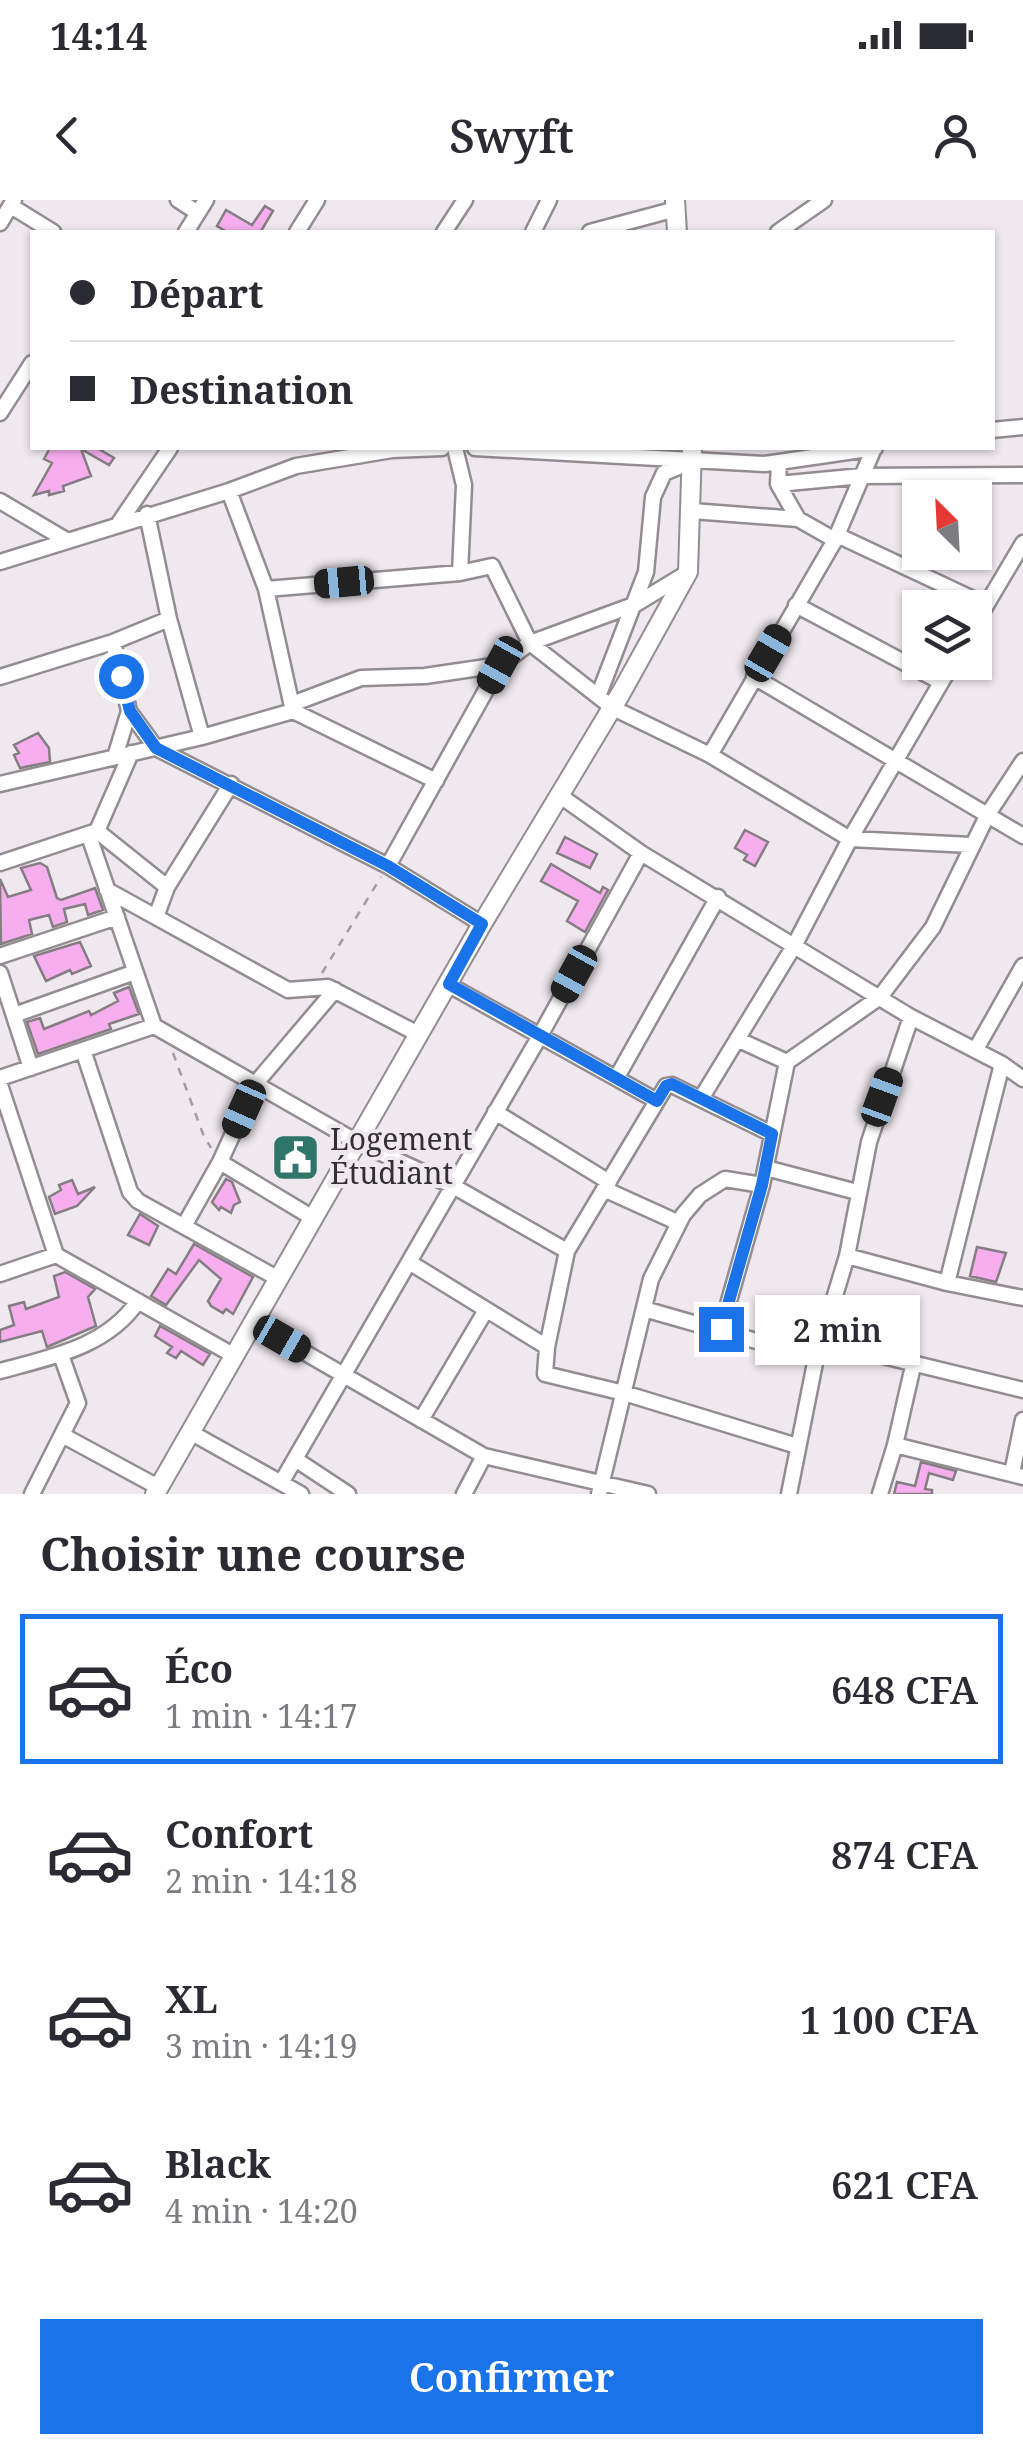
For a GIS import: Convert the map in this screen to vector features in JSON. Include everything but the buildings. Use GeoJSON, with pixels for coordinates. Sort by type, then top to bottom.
{"type":"FeatureCollection","features":[{"type":"Feature","properties":{"kind":"main road"},"geometry":{"type":"LineString","coordinates":[[676,205],[678,230]]}},
{"type":"Feature","properties":{"kind":"main road"},"geometry":{"type":"LineString","coordinates":[[156,1491],[559,795],[606,701],[688,572],[692,454]]}},
{"type":"Feature","properties":{"kind":"street"},"geometry":{"type":"LineString","coordinates":[[178,200],[202,206],[187,230]]}},
{"type":"Feature","properties":{"kind":"street"},"geometry":{"type":"LineString","coordinates":[[298,230],[317,200]]}},
{"type":"Feature","properties":{"kind":"street"},"geometry":{"type":"LineString","coordinates":[[445,230],[465,200]]}},
{"type":"Feature","properties":{"kind":"street"},"geometry":{"type":"LineString","coordinates":[[534,230],[549,200]]}},
{"type":"Feature","properties":{"kind":"street"},"geometry":{"type":"LineString","coordinates":[[781,230],[824,200]]}},
{"type":"Feature","properties":{"kind":"street"},"geometry":{"type":"LineString","coordinates":[[0,223],[13,203],[50,230]]}},
{"type":"Feature","properties":{"kind":"street"},"geometry":{"type":"LineString","coordinates":[[596,230],[676,205]]}},
{"type":"Feature","properties":{"kind":"street"},"geometry":{"type":"LineString","coordinates":[[0,413],[30,367]]}},
{"type":"Feature","properties":{"kind":"street"},"geometry":{"type":"LineString","coordinates":[[995,430],[1023,427]]}},
{"type":"Feature","properties":{"kind":"street"},"geometry":{"type":"LineString","coordinates":[[119,523],[169,450]]}},
{"type":"Feature","properties":{"kind":"street"},"geometry":{"type":"LineString","coordinates":[[296,466],[306,450]]}},
{"type":"Feature","properties":{"kind":"street"},"geometry":{"type":"LineString","coordinates":[[0,562],[296,466],[392,450]]}},
{"type":"Feature","properties":{"kind":"street"},"geometry":{"type":"LineString","coordinates":[[454,450],[464,499],[460,573]]}},
{"type":"Feature","properties":{"kind":"street"},"geometry":{"type":"LineString","coordinates":[[543,450],[692,454],[779,463],[862,450]]}},
{"type":"Feature","properties":{"kind":"street"},"geometry":{"type":"LineString","coordinates":[[710,755],[836,538],[874,450]]}},
{"type":"Feature","properties":{"kind":"street"},"geometry":{"type":"LineString","coordinates":[[606,701],[646,572],[652,497],[664,473],[692,454]]}},
{"type":"Feature","properties":{"kind":"street"},"geometry":{"type":"LineString","coordinates":[[779,463],[778,484],[798,519]]}},
{"type":"Feature","properties":{"kind":"street"},"geometry":{"type":"LineString","coordinates":[[778,484],[862,476],[1023,475]]}},
{"type":"Feature","properties":{"kind":"street"},"geometry":{"type":"LineString","coordinates":[[228,490],[266,589],[293,708]]}},
{"type":"Feature","properties":{"kind":"street"},"geometry":{"type":"LineString","coordinates":[[0,501],[66,540]]}},
{"type":"Feature","properties":{"kind":"street"},"geometry":{"type":"LineString","coordinates":[[692,511],[798,519],[954,590]]}},
{"type":"Feature","properties":{"kind":"street"},"geometry":{"type":"LineString","coordinates":[[148,514],[170,619],[202,737]]}},
{"type":"Feature","properties":{"kind":"street"},"geometry":{"type":"LineString","coordinates":[[992,594],[1023,544]]}},
{"type":"Feature","properties":{"kind":"street"},"geometry":{"type":"LineString","coordinates":[[266,589],[460,573],[492,566],[530,643],[606,701],[710,755],[850,839],[970,845]]}},
{"type":"Feature","properties":{"kind":"street"},"geometry":{"type":"LineString","coordinates":[[388,866],[500,665],[530,643],[636,604],[688,572]]}},
{"type":"Feature","properties":{"kind":"street"},"geometry":{"type":"LineString","coordinates":[[702,1097],[794,946],[850,839],[942,682],[796,605]]}},
{"type":"Feature","properties":{"kind":"street"},"geometry":{"type":"LineString","coordinates":[[0,677],[113,642],[170,619]]}},
{"type":"Feature","properties":{"kind":"street"},"geometry":{"type":"LineString","coordinates":[[113,642],[130,711],[156,748],[388,866],[482,924]]}},
{"type":"Feature","properties":{"kind":"street"},"geometry":{"type":"LineString","coordinates":[[0,784],[202,737],[293,708],[361,678],[426,676],[500,665]]}},
{"type":"Feature","properties":{"kind":"street"},"geometry":{"type":"LineString","coordinates":[[754,678],[1023,836]]}},
{"type":"Feature","properties":{"kind":"street"},"geometry":{"type":"LineString","coordinates":[[293,708],[436,781]]}},
{"type":"Feature","properties":{"kind":"street"},"geometry":{"type":"LineString","coordinates":[[116,757],[130,711]]}},
{"type":"Feature","properties":{"kind":"street"},"geometry":{"type":"LineString","coordinates":[[131,753],[93,834],[107,890],[159,1028],[357,1142],[453,1186],[567,1252]]}},
{"type":"Feature","properties":{"kind":"street"},"geometry":{"type":"LineString","coordinates":[[721,1329],[762,1185],[786,1062],[880,997],[933,927],[970,845],[1023,761]]}},
{"type":"Feature","properties":{"kind":"street"},"geometry":{"type":"LineString","coordinates":[[156,916],[167,888],[231,784]]}},
{"type":"Feature","properties":{"kind":"street"},"geometry":{"type":"LineString","coordinates":[[559,795],[640,854],[718,897],[911,1017],[1023,1078]]}},
{"type":"Feature","properties":{"kind":"street"},"geometry":{"type":"LineString","coordinates":[[0,864],[93,834]]}},
{"type":"Feature","properties":{"kind":"street"},"geometry":{"type":"LineString","coordinates":[[93,834],[167,888]]}},
{"type":"Feature","properties":{"kind":"street"},"geometry":{"type":"LineString","coordinates":[[281,1483],[541,1034],[640,854]]}},
{"type":"Feature","properties":{"kind":"street"},"geometry":{"type":"LineString","coordinates":[[107,890],[288,990],[302,991],[314,986],[335,990],[420,1034]]}},
{"type":"Feature","properties":{"kind":"street"},"geometry":{"type":"LineString","coordinates":[[617,1078],[718,897]]}},
{"type":"Feature","properties":{"kind":"street"},"geometry":{"type":"LineString","coordinates":[[0,956],[117,918]]}},
{"type":"Feature","properties":{"kind":"street"},"geometry":{"type":"LineString","coordinates":[[976,1050],[1023,966]]}},
{"type":"Feature","properties":{"kind":"street"},"geometry":{"type":"LineString","coordinates":[[14,1016],[136,972]]}},
{"type":"Feature","properties":{"kind":"street"},"geometry":{"type":"LineString","coordinates":[[0,973],[31,1068]]}},
{"type":"Feature","properties":{"kind":"street"},"geometry":{"type":"LineString","coordinates":[[449,984],[657,1101]]}},
{"type":"Feature","properties":{"kind":"street"},"geometry":{"type":"LineString","coordinates":[[184,1226],[220,1162],[256,1083],[335,990]]}},
{"type":"Feature","properties":{"kind":"street"},"geometry":{"type":"LineString","coordinates":[[788,1494],[816,1358],[846,1256],[857,1192],[882,1097],[911,1017]]}},
{"type":"Feature","properties":{"kind":"street"},"geometry":{"type":"LineString","coordinates":[[159,1028],[83,1050],[0,1081],[56,1255],[233,1355]]}},
{"type":"Feature","properties":{"kind":"street"},"geometry":{"type":"LineString","coordinates":[[738,1039],[786,1062]]}},
{"type":"Feature","properties":{"kind":"street"},"geometry":{"type":"LineString","coordinates":[[83,1050],[130,1192],[138,1201],[277,1278]]}},
{"type":"Feature","properties":{"kind":"street"},"geometry":{"type":"LineString","coordinates":[[947,1283],[1002,1064]]}},
{"type":"Feature","properties":{"kind":"street"},"geometry":{"type":"LineString","coordinates":[[772,1134],[669,1084],[567,1252],[547,1347],[546,1375],[624,1393],[797,1446]]}},
{"type":"Feature","properties":{"kind":"street"},"geometry":{"type":"LineString","coordinates":[[496,1112],[606,1185],[679,1223]]}},
{"type":"Feature","properties":{"kind":"street"},"geometry":{"type":"LineString","coordinates":[[220,1162],[313,1218]]}},
{"type":"Feature","properties":{"kind":"street"},"geometry":{"type":"LineString","coordinates":[[766,1168],[857,1192]]}},
{"type":"Feature","properties":{"kind":"street"},"geometry":{"type":"LineString","coordinates":[[600,1489],[651,1278],[679,1223],[700,1194],[713,1184],[725,1179],[762,1185]]}},
{"type":"Feature","properties":{"kind":"street"},"geometry":{"type":"LineString","coordinates":[[0,1274],[56,1255]]}},
{"type":"Feature","properties":{"kind":"street"},"geometry":{"type":"LineString","coordinates":[[846,1256],[1023,1298]]}},
{"type":"Feature","properties":{"kind":"street"},"geometry":{"type":"LineString","coordinates":[[409,1262],[547,1347]]}},
{"type":"Feature","properties":{"kind":"street"},"geometry":{"type":"LineString","coordinates":[[0,1371],[61,1354],[111,1330],[124,1321],[138,1301]]}},
{"type":"Feature","properties":{"kind":"street"},"geometry":{"type":"LineString","coordinates":[[644,1309],[816,1358]]}},
{"type":"Feature","properties":{"kind":"street"},"geometry":{"type":"LineString","coordinates":[[421,1420],[486,1310]]}},
{"type":"Feature","properties":{"kind":"street"},"geometry":{"type":"LineString","coordinates":[[252,1322],[484,1456],[600,1489],[648,1494]]}},
{"type":"Feature","properties":{"kind":"street"},"geometry":{"type":"LineString","coordinates":[[821,1341],[1023,1390]]}},
{"type":"Feature","properties":{"kind":"street"},"geometry":{"type":"LineString","coordinates":[[32,1494],[78,1403],[61,1354]]}},
{"type":"Feature","properties":{"kind":"street"},"geometry":{"type":"LineString","coordinates":[[880,1494],[913,1366]]}},
{"type":"Feature","properties":{"kind":"street"},"geometry":{"type":"LineString","coordinates":[[895,1446],[1017,1475],[1023,1420]]}},
{"type":"Feature","properties":{"kind":"street"},"geometry":{"type":"LineString","coordinates":[[190,1432],[301,1494]]}},
{"type":"Feature","properties":{"kind":"street"},"geometry":{"type":"LineString","coordinates":[[64,1436],[156,1491]]}},
{"type":"Feature","properties":{"kind":"street"},"geometry":{"type":"LineString","coordinates":[[464,1494],[484,1456]]}},
{"type":"Feature","properties":{"kind":"street"},"geometry":{"type":"LineString","coordinates":[[295,1459],[348,1494]]}},
{"type":"Feature","properties":{"kind":"path"},"geometry":{"type":"LineString","coordinates":[[314,986],[388,866]]}},
{"type":"Feature","properties":{"kind":"path"},"geometry":{"type":"LineString","coordinates":[[159,1028],[203,1134],[220,1162]]}},
{"type":"Feature","properties":{"kind":"place","name":"Logement Étudiant"},"geometry":{"type":"Point","coordinates":[295,1157]}},
{"type":"Feature","properties":{"kind":"route"},"geometry":{"type":"LineString","coordinates":[[121,676],[130,711],[156,748],[388,866],[482,924],[449,984],[657,1101],[666,1086],[672,1084],[772,1134],[762,1185],[721,1329]]}}]}
